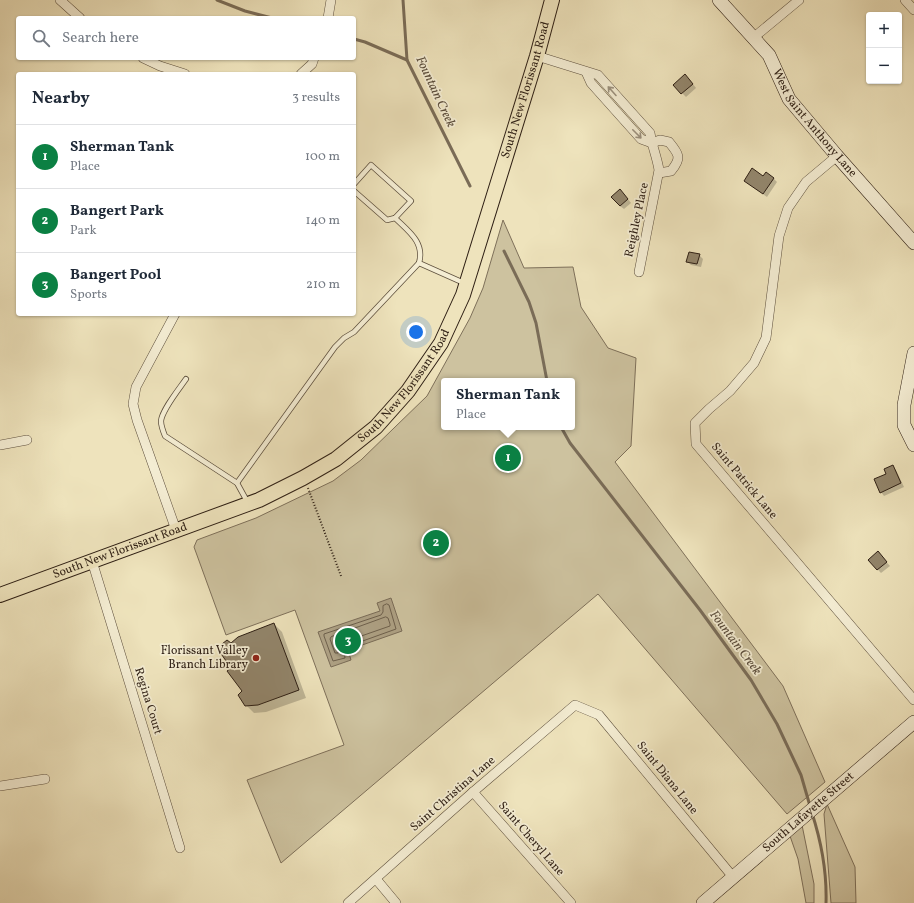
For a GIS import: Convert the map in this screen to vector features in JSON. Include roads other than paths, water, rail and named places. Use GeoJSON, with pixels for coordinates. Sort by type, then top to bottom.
{"type":"FeatureCollection","features":[{"type":"Feature","properties":{"kind":"main road","name":"South New Florissant Road"},"geometry":{"type":"LineString","coordinates":[[0,595],[248,504],[303,478],[336,459],[376,427],[408,391],[441,343],[463,295],[537,56],[552,0]]}},
{"type":"Feature","properties":{"kind":"street"},"geometry":{"type":"LineString","coordinates":[[60,0],[78,16]]}},
{"type":"Feature","properties":{"kind":"street"},"geometry":{"type":"LineString","coordinates":[[328,16],[331,0]]}},
{"type":"Feature","properties":{"kind":"street","name":"West Saint Anthony Lane"},"geometry":{"type":"LineString","coordinates":[[719,0],[769,55],[789,99],[914,243]]}},
{"type":"Feature","properties":{"kind":"street"},"geometry":{"type":"LineString","coordinates":[[753,38],[799,0]]}},
{"type":"Feature","properties":{"kind":"street"},"geometry":{"type":"LineString","coordinates":[[905,0],[914,10]]}},
{"type":"Feature","properties":{"kind":"street","name":"Reighley Place"},"geometry":{"type":"LineString","coordinates":[[537,56],[598,75],[650,133],[658,158],[659,173],[638,272]]}},
{"type":"Feature","properties":{"kind":"street"},"geometry":{"type":"LineString","coordinates":[[147,60],[179,72]]}},
{"type":"Feature","properties":{"kind":"street"},"geometry":{"type":"LineString","coordinates":[[303,72],[312,64],[313,60]]}},
{"type":"Feature","properties":{"kind":"street","name":"Reighley Place"},"geometry":{"type":"LineString","coordinates":[[586,72],[591,84],[640,139],[652,143],[660,140],[669,142],[677,152],[677,164],[671,171],[659,173]]}},
{"type":"Feature","properties":{"kind":"street","name":"Saint Patrick Lane"},"geometry":{"type":"LineString","coordinates":[[837,156],[806,182],[788,208],[779,236],[766,338],[754,363],[730,391],[708,409],[695,423],[696,444],[914,700]]}},
{"type":"Feature","properties":{"kind":"street"},"geometry":{"type":"LineString","coordinates":[[174,316],[136,387],[133,404],[137,420],[176,530]]}},
{"type":"Feature","properties":{"kind":"street"},"geometry":{"type":"LineString","coordinates":[[914,353],[904,405],[914,445]]}},
{"type":"Feature","properties":{"kind":"street"},"geometry":{"type":"LineString","coordinates":[[0,444],[27,440]]}},
{"type":"Feature","properties":{"kind":"street","name":"Regina Court"},"geometry":{"type":"LineString","coordinates":[[92,562],[180,848]]}},
{"type":"Feature","properties":{"kind":"street","name":"Saint Christina Lane"},"geometry":{"type":"LineString","coordinates":[[348,903],[473,792],[575,705]]}},
{"type":"Feature","properties":{"kind":"street","name":"Saint Diana Lane"},"geometry":{"type":"LineString","coordinates":[[575,705],[599,714],[733,877]]}},
{"type":"Feature","properties":{"kind":"street","name":"South Lafayette Street"},"geometry":{"type":"LineString","coordinates":[[703,903],[795,826],[914,722]]}},
{"type":"Feature","properties":{"kind":"street"},"geometry":{"type":"LineString","coordinates":[[0,786],[45,779]]}},
{"type":"Feature","properties":{"kind":"street","name":"Saint Cheryl Lane"},"geometry":{"type":"LineString","coordinates":[[473,792],[571,903]]}},
{"type":"Feature","properties":{"kind":"street"},"geometry":{"type":"LineString","coordinates":[[376,879],[396,903]]}},
{"type":"Feature","properties":{"kind":"lane"},"geometry":{"type":"LineString","coordinates":[[615,110],[623,103]]}},
{"type":"Feature","properties":{"kind":"lane"},"geometry":{"type":"LineString","coordinates":[[356,182],[371,165],[411,201],[395,218],[387,220],[356,193]]}},
{"type":"Feature","properties":{"kind":"lane"},"geometry":{"type":"LineString","coordinates":[[237,483],[335,347],[344,338],[354,332],[419,263],[421,255],[415,238],[395,218]]}},
{"type":"Feature","properties":{"kind":"lane"},"geometry":{"type":"LineString","coordinates":[[419,263],[467,284]]}},
{"type":"Feature","properties":{"kind":"lane"},"geometry":{"type":"LineString","coordinates":[[186,379],[163,414],[161,421],[165,436],[237,483],[248,504]]}},
{"type":"Feature","properties":{"kind":"water"},"geometry":{"type":"Polygon","coordinates":[[[391,598],[402,631],[348,650],[351,660],[331,667],[318,632],[380,611],[377,603],[391,598]]]}},
{"type":"Feature","properties":{"kind":"waterway"},"geometry":{"type":"LineString","coordinates":[[217,0],[245,11],[264,16]]}},
{"type":"Feature","properties":{"kind":"waterway","name":"Fountain Creek"},"geometry":{"type":"LineString","coordinates":[[403,0],[407,60],[470,186]]}},
{"type":"Feature","properties":{"kind":"waterway"},"geometry":{"type":"LineString","coordinates":[[356,40],[407,60]]}},
{"type":"Feature","properties":{"kind":"waterway","name":"Fountain Creek"},"geometry":{"type":"LineString","coordinates":[[504,251],[529,302],[536,323],[546,378]]}},
{"type":"Feature","properties":{"kind":"waterway","name":"Fountain Creek"},"geometry":{"type":"LineString","coordinates":[[563,430],[570,443],[700,610],[751,680],[777,724],[801,775],[810,806]]}},
{"type":"Feature","properties":{"kind":"waterway","name":"Fountain Creek"},"geometry":{"type":"LineString","coordinates":[[812,813],[823,857],[826,880],[826,903]]}},
{"type":"Feature","properties":{"kind":"place","name":"Sherman Tank"},"geometry":{"type":"Point","coordinates":[508,458]}},
{"type":"Feature","properties":{"kind":"place","name":"Bangert Park"},"geometry":{"type":"Point","coordinates":[436,543]}},
{"type":"Feature","properties":{"kind":"place","name":"Bangert Pool"},"geometry":{"type":"Point","coordinates":[348,641]}},
{"type":"Feature","properties":{"kind":"place","name":"Florissant Valley Branch Library"},"geometry":{"type":"Point","coordinates":[256,658]}}]}
